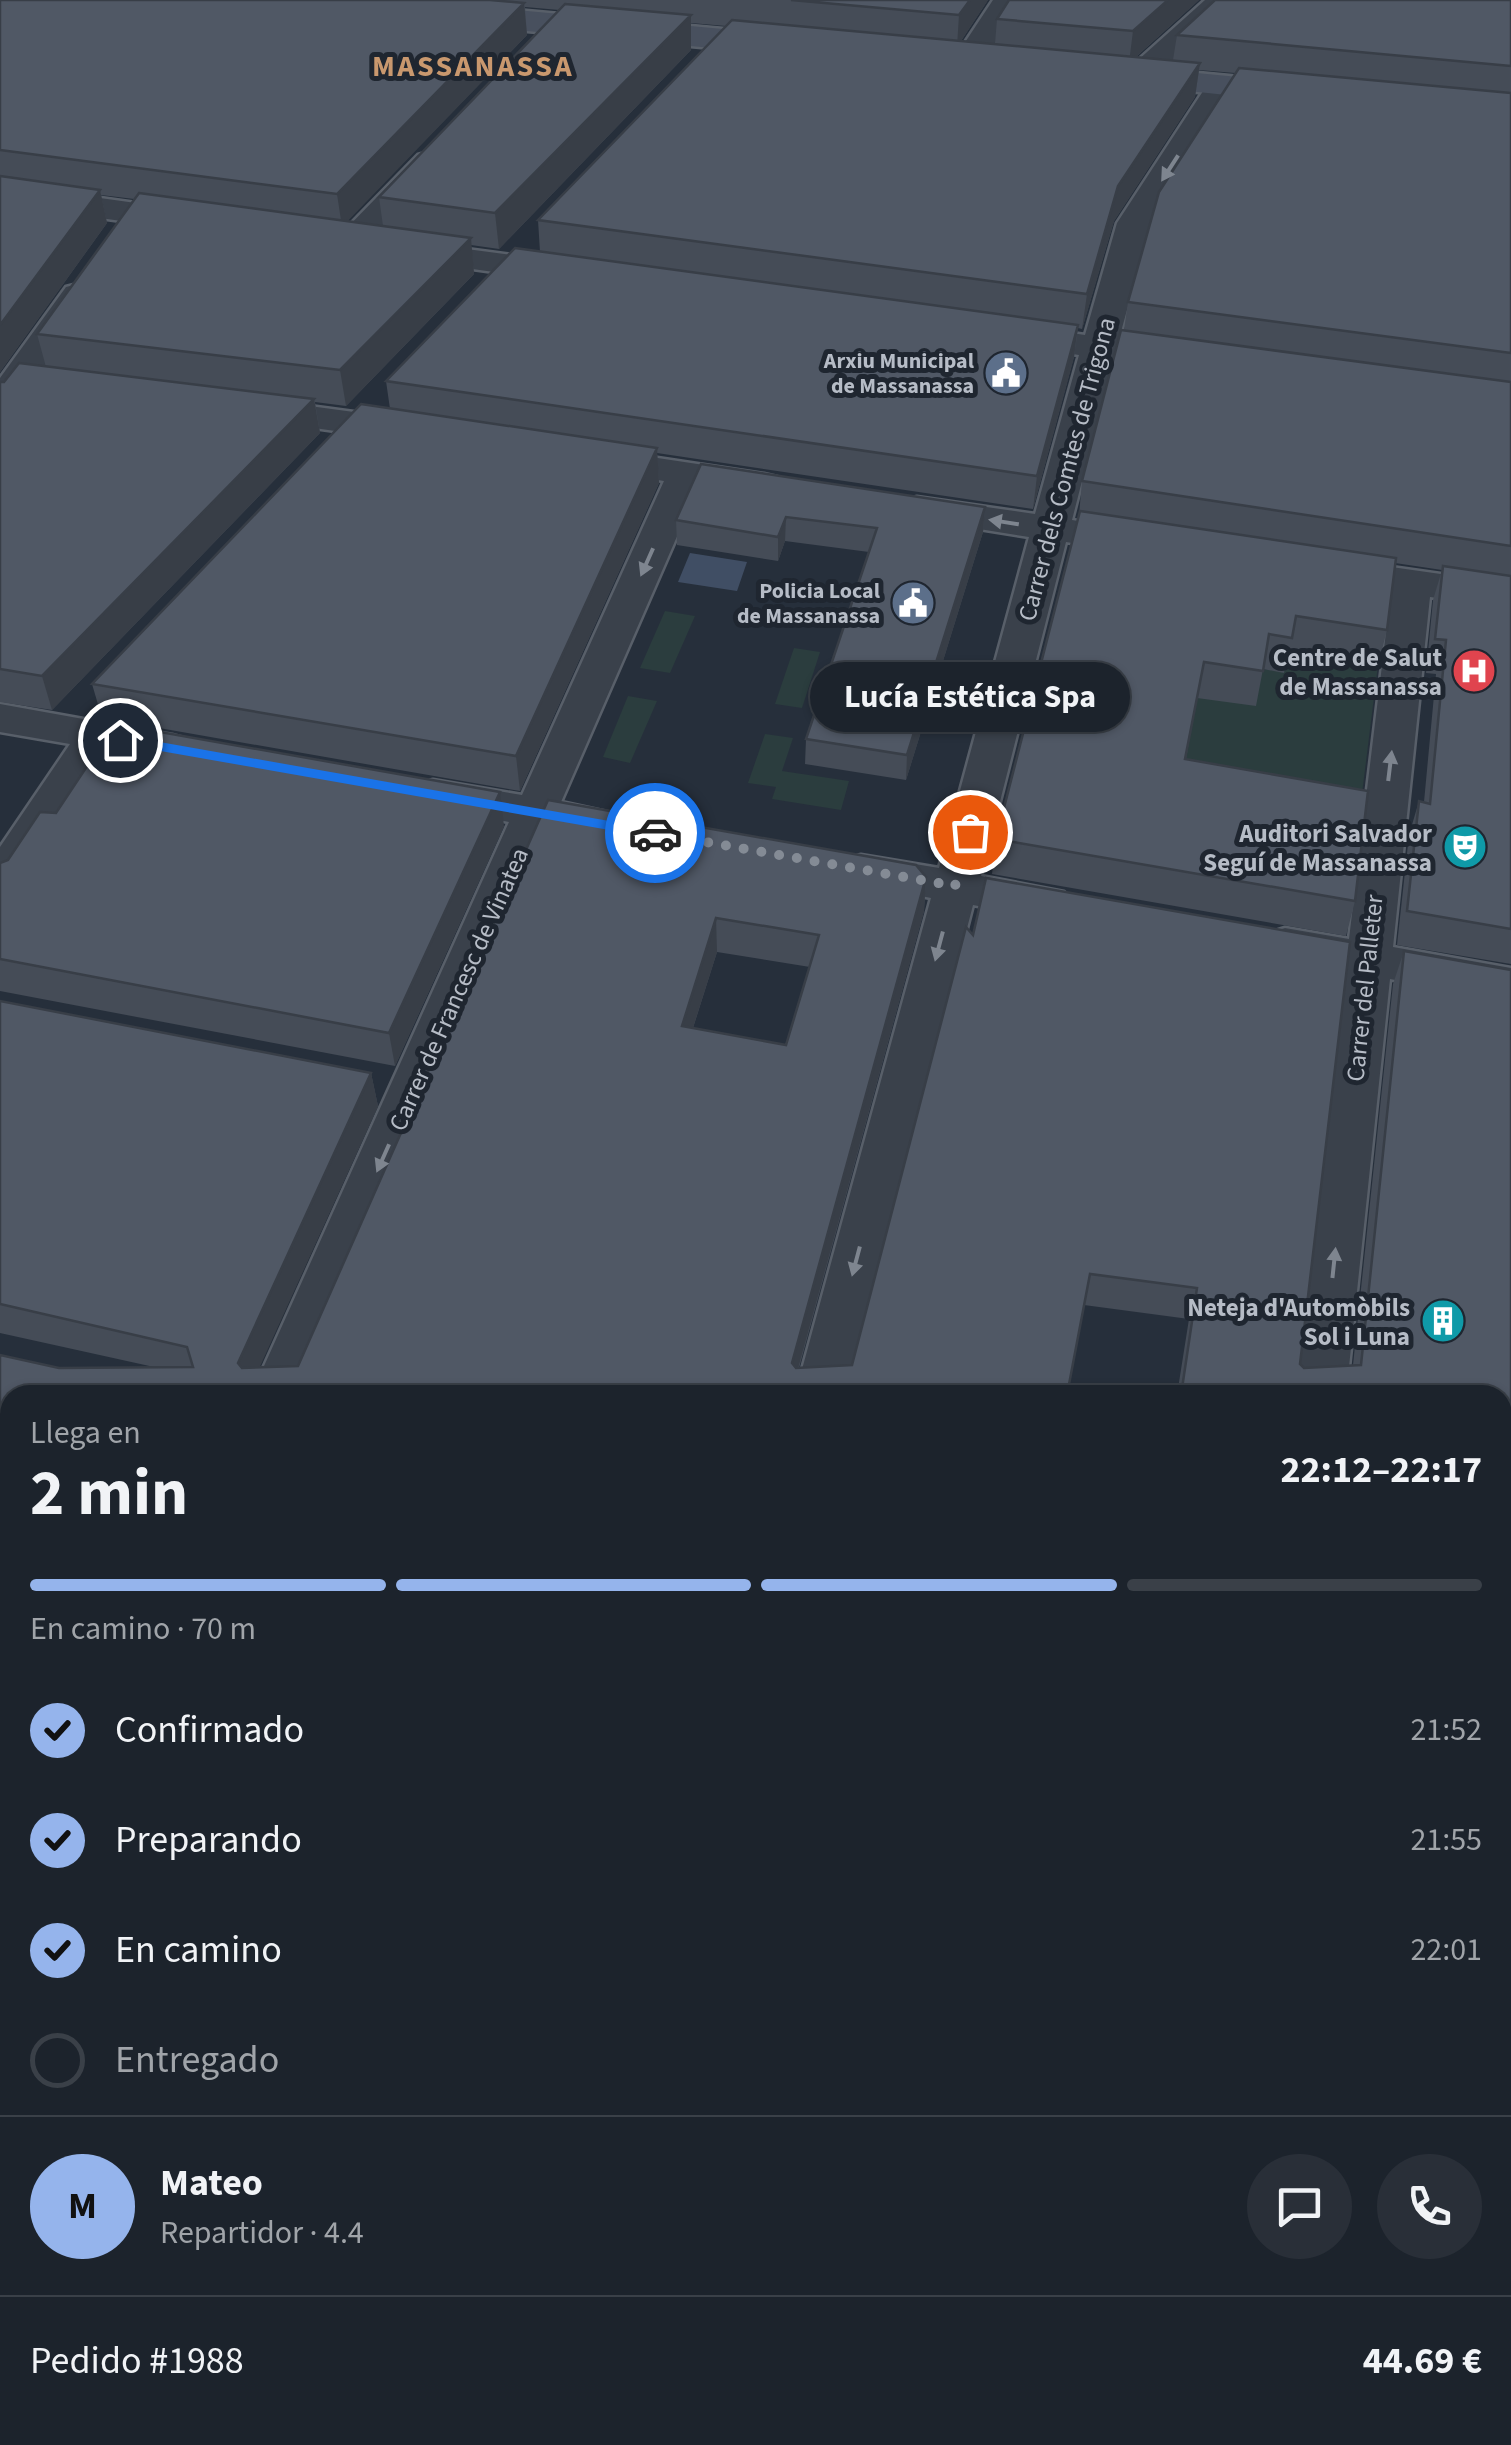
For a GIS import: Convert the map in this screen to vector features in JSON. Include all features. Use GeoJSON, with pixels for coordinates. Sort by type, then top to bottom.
{"type":"FeatureCollection","features":[{"type":"Feature","properties":{"kind":"street"},"geometry":{"type":"LineString","coordinates":[[299,0],[357,2],[559,24],[718,27],[820,48]]}},
{"type":"Feature","properties":{"kind":"street"},"geometry":{"type":"LineString","coordinates":[[967,62],[1008,0]]}},
{"type":"Feature","properties":{"kind":"street"},"geometry":{"type":"LineString","coordinates":[[1138,77],[1222,0]]}},
{"type":"Feature","properties":{"kind":"street"},"geometry":{"type":"LineString","coordinates":[[528,58],[559,24]]}},
{"type":"Feature","properties":{"kind":"street"},"geometry":{"type":"LineString","coordinates":[[689,78],[718,27]]}},
{"type":"Feature","properties":{"kind":"street"},"geometry":{"type":"LineString","coordinates":[[930,58],[1005,65]]}},
{"type":"Feature","properties":{"kind":"street"},"geometry":{"type":"LineString","coordinates":[[1100,74],[1338,96]]}},
{"type":"Feature","properties":{"kind":"street","name":"Carrer dels Comtes de Trigona"},"geometry":{"type":"LineString","coordinates":[[824,1385],[1097,348],[1134,223],[1222,86]]}},
{"type":"Feature","properties":{"kind":"street"},"geometry":{"type":"LineString","coordinates":[[448,142],[335,241],[591,276]]}},
{"type":"Feature","properties":{"kind":"street"},"geometry":{"type":"LineString","coordinates":[[0,194],[228,226]]}},
{"type":"Feature","properties":{"kind":"street"},"geometry":{"type":"LineString","coordinates":[[22,390],[106,254],[136,213]]}},
{"type":"Feature","properties":{"kind":"street"},"geometry":{"type":"LineString","coordinates":[[470,301],[542,226]]}},
{"type":"Feature","properties":{"kind":"street"},"geometry":{"type":"LineString","coordinates":[[978,330],[1222,364]]}},
{"type":"Feature","properties":{"kind":"street"},"geometry":{"type":"LineString","coordinates":[[323,452],[388,386]]}},
{"type":"Feature","properties":{"kind":"street"},"geometry":{"type":"LineString","coordinates":[[220,406],[453,438]]}},
{"type":"Feature","properties":{"kind":"street"},"geometry":{"type":"LineString","coordinates":[[550,452],[803,491]]}},
{"type":"Feature","properties":{"kind":"street","name":"Carrer de Francesc de Vinatea"},"geometry":{"type":"LineString","coordinates":[[282,1385],[391,1087],[536,812],[686,473]]}},
{"type":"Feature","properties":{"kind":"street"},"geometry":{"type":"LineString","coordinates":[[881,503],[1172,547]]}},
{"type":"Feature","properties":{"kind":"street"},"geometry":{"type":"LineString","coordinates":[[1286,564],[1511,596]]}},
{"type":"Feature","properties":{"kind":"street","name":"Carrer del Palleter"},"geometry":{"type":"LineString","coordinates":[[1321,1385],[1412,582]]}},
{"type":"Feature","properties":{"kind":"street"},"geometry":{"type":"LineString","coordinates":[[0,718],[82,722],[218,757]]}},
{"type":"Feature","properties":{"kind":"street"},"geometry":{"type":"LineString","coordinates":[[0,881],[19,821],[82,722]]}},
{"type":"Feature","properties":{"kind":"street"},"geometry":{"type":"LineString","coordinates":[[388,786],[651,833]]}},
{"type":"Feature","properties":{"kind":"street"},"geometry":{"type":"LineString","coordinates":[[824,863],[1087,910]]}},
{"type":"Feature","properties":{"kind":"street"},"geometry":{"type":"LineString","coordinates":[[1240,936],[1511,985]]}},
{"type":"Feature","properties":{"kind":"shaded area"},"geometry":{"type":"Polygon","coordinates":[[[665,611],[695,616],[670,673],[640,668],[665,611]]]}},
{"type":"Feature","properties":{"kind":"shaded area"},"geometry":{"type":"Polygon","coordinates":[[[1290,642],[1299,653],[1378,665],[1358,826],[1185,761],[1194,697],[1262,669],[1284,672],[1290,642]]]}},
{"type":"Feature","properties":{"kind":"shaded area"},"geometry":{"type":"Polygon","coordinates":[[[794,648],[820,652],[802,708],[775,704],[794,648]]]}},
{"type":"Feature","properties":{"kind":"shaded area"},"geometry":{"type":"Polygon","coordinates":[[[628,696],[657,701],[630,763],[603,757],[628,696]]]}},
{"type":"Feature","properties":{"kind":"shaded area"},"geometry":{"type":"Polygon","coordinates":[[[765,734],[793,738],[782,771],[849,781],[841,810],[772,799],[776,787],[748,783],[765,734]]]}},
{"type":"Feature","properties":{"kind":"water"},"geometry":{"type":"Polygon","coordinates":[[[690,553],[747,562],[737,591],[678,582],[690,553]]]}},
{"type":"Feature","properties":{"kind":"building"},"geometry":{"type":"Polygon","coordinates":[[[0,0],[524,3],[337,194],[0,150],[0,0]]]}},
{"type":"Feature","properties":{"kind":"building"},"geometry":{"type":"Polygon","coordinates":[[[791,0],[970,0],[959,15],[791,0]]]}},
{"type":"Feature","properties":{"kind":"building"},"geometry":{"type":"Polygon","coordinates":[[[1009,0],[1168,0],[1133,31],[997,19],[1009,0]]]}},
{"type":"Feature","properties":{"kind":"building"},"geometry":{"type":"Polygon","coordinates":[[[1215,0],[1511,0],[1511,66],[1177,35],[1215,0]]]}},
{"type":"Feature","properties":{"kind":"building"},"geometry":{"type":"Polygon","coordinates":[[[565,4],[691,15],[495,213],[379,197],[565,4]]]}},
{"type":"Feature","properties":{"kind":"building"},"geometry":{"type":"Polygon","coordinates":[[[732,20],[1200,63],[1118,186],[1087,294],[538,220],[732,20]]]}},
{"type":"Feature","properties":{"kind":"building"},"geometry":{"type":"Polygon","coordinates":[[[1239,68],[1511,93],[1511,353],[1128,302],[1159,192],[1239,68]]]}},
{"type":"Feature","properties":{"kind":"building"},"geometry":{"type":"Polygon","coordinates":[[[0,176],[100,190],[0,325],[0,176]]]}},
{"type":"Feature","properties":{"kind":"building"},"geometry":{"type":"Polygon","coordinates":[[[139,193],[471,238],[340,370],[37,334],[139,193]]]}},
{"type":"Feature","properties":{"kind":"building"},"geometry":{"type":"Polygon","coordinates":[[[515,248],[1078,325],[1037,476],[386,381],[515,248]]]}},
{"type":"Feature","properties":{"kind":"building"},"geometry":{"type":"Polygon","coordinates":[[[1121,330],[1511,382],[1511,546],[1082,481],[1121,330]]]}},
{"type":"Feature","properties":{"kind":"building"},"geometry":{"type":"Polygon","coordinates":[[[19,363],[314,399],[42,676],[0,669],[0,382],[19,363]]]}},
{"type":"Feature","properties":{"kind":"building"},"geometry":{"type":"Polygon","coordinates":[[[361,404],[657,448],[516,756],[92,684],[361,404]]]}},
{"type":"Feature","properties":{"kind":"building"},"geometry":{"type":"Polygon","coordinates":[[[701,464],[985,507],[907,755],[806,739],[877,528],[786,517],[778,537],[676,520],[701,464]]]}},
{"type":"Feature","properties":{"kind":"building"},"geometry":{"type":"Polygon","coordinates":[[[1080,511],[1396,558],[1387,630],[1296,616],[1292,638],[1269,634],[1263,671],[1204,662],[1185,759],[1368,791],[1355,901],[996,839],[1080,511]]]}},
{"type":"Feature","properties":{"kind":"building"},"geometry":{"type":"Polygon","coordinates":[[[1443,566],[1511,576],[1511,929],[1407,911],[1419,801],[1430,804],[1446,640],[1435,639],[1443,566]]]}},
{"type":"Feature","properties":{"kind":"building"},"geometry":{"type":"Polygon","coordinates":[[[115,724],[500,792],[389,1033],[0,959],[0,863],[8,860],[40,812],[56,813],[115,724]]]}},
{"type":"Feature","properties":{"kind":"building"},"geometry":{"type":"Polygon","coordinates":[[[548,800],[916,865],[926,877],[792,1363],[796,1368],[852,1365],[966,927],[973,935],[986,878],[1350,942],[1300,1364],[1304,1368],[1361,1365],[1404,951],[1511,970],[1511,1385],[1182,1385],[1197,1288],[1090,1274],[1069,1385],[0,1385],[0,1355],[59,1368],[193,1367],[187,1347],[0,1304],[0,1001],[371,1073],[238,1363],[242,1368],[298,1366],[548,800]],[[716,918],[682,1026],[786,1045],[819,935],[716,918]]]}},
{"type":"Feature","properties":{"kind":"way so far"},"geometry":{"type":"LineString","coordinates":[[655,833],[955,886],[970,832]]}},
{"type":"Feature","properties":{"kind":"place","name":"Arxiu Municipal de Massanassa"},"geometry":{"type":"Point","coordinates":[1006,373]}},
{"type":"Feature","properties":{"kind":"place","name":"Policia Local de Massanassa"},"geometry":{"type":"Point","coordinates":[913,603]}},
{"type":"Feature","properties":{"kind":"place","name":"Centre de Salut de Massanassa"},"geometry":{"type":"Point","coordinates":[1474,671]}},
{"type":"Feature","properties":{"kind":"place","name":"Lucía Estética Spa"},"geometry":{"type":"Point","coordinates":[970,832]}},
{"type":"Feature","properties":{"kind":"place","name":"Auditori Salvador Seguí de Massanassa"},"geometry":{"type":"Point","coordinates":[1465,847]}},
{"type":"Feature","properties":{"kind":"place","name":"Neteja d'Automòbils Sol i Luna"},"geometry":{"type":"Point","coordinates":[1443,1321]}},
{"type":"Feature","properties":{"kind":"district","name":"MASSANASSA"},"geometry":{"type":"Point","coordinates":[473,66]}},
{"type":"Feature","properties":{"kind":"route"},"geometry":{"type":"LineString","coordinates":[[120,740],[655,833]]}}]}
